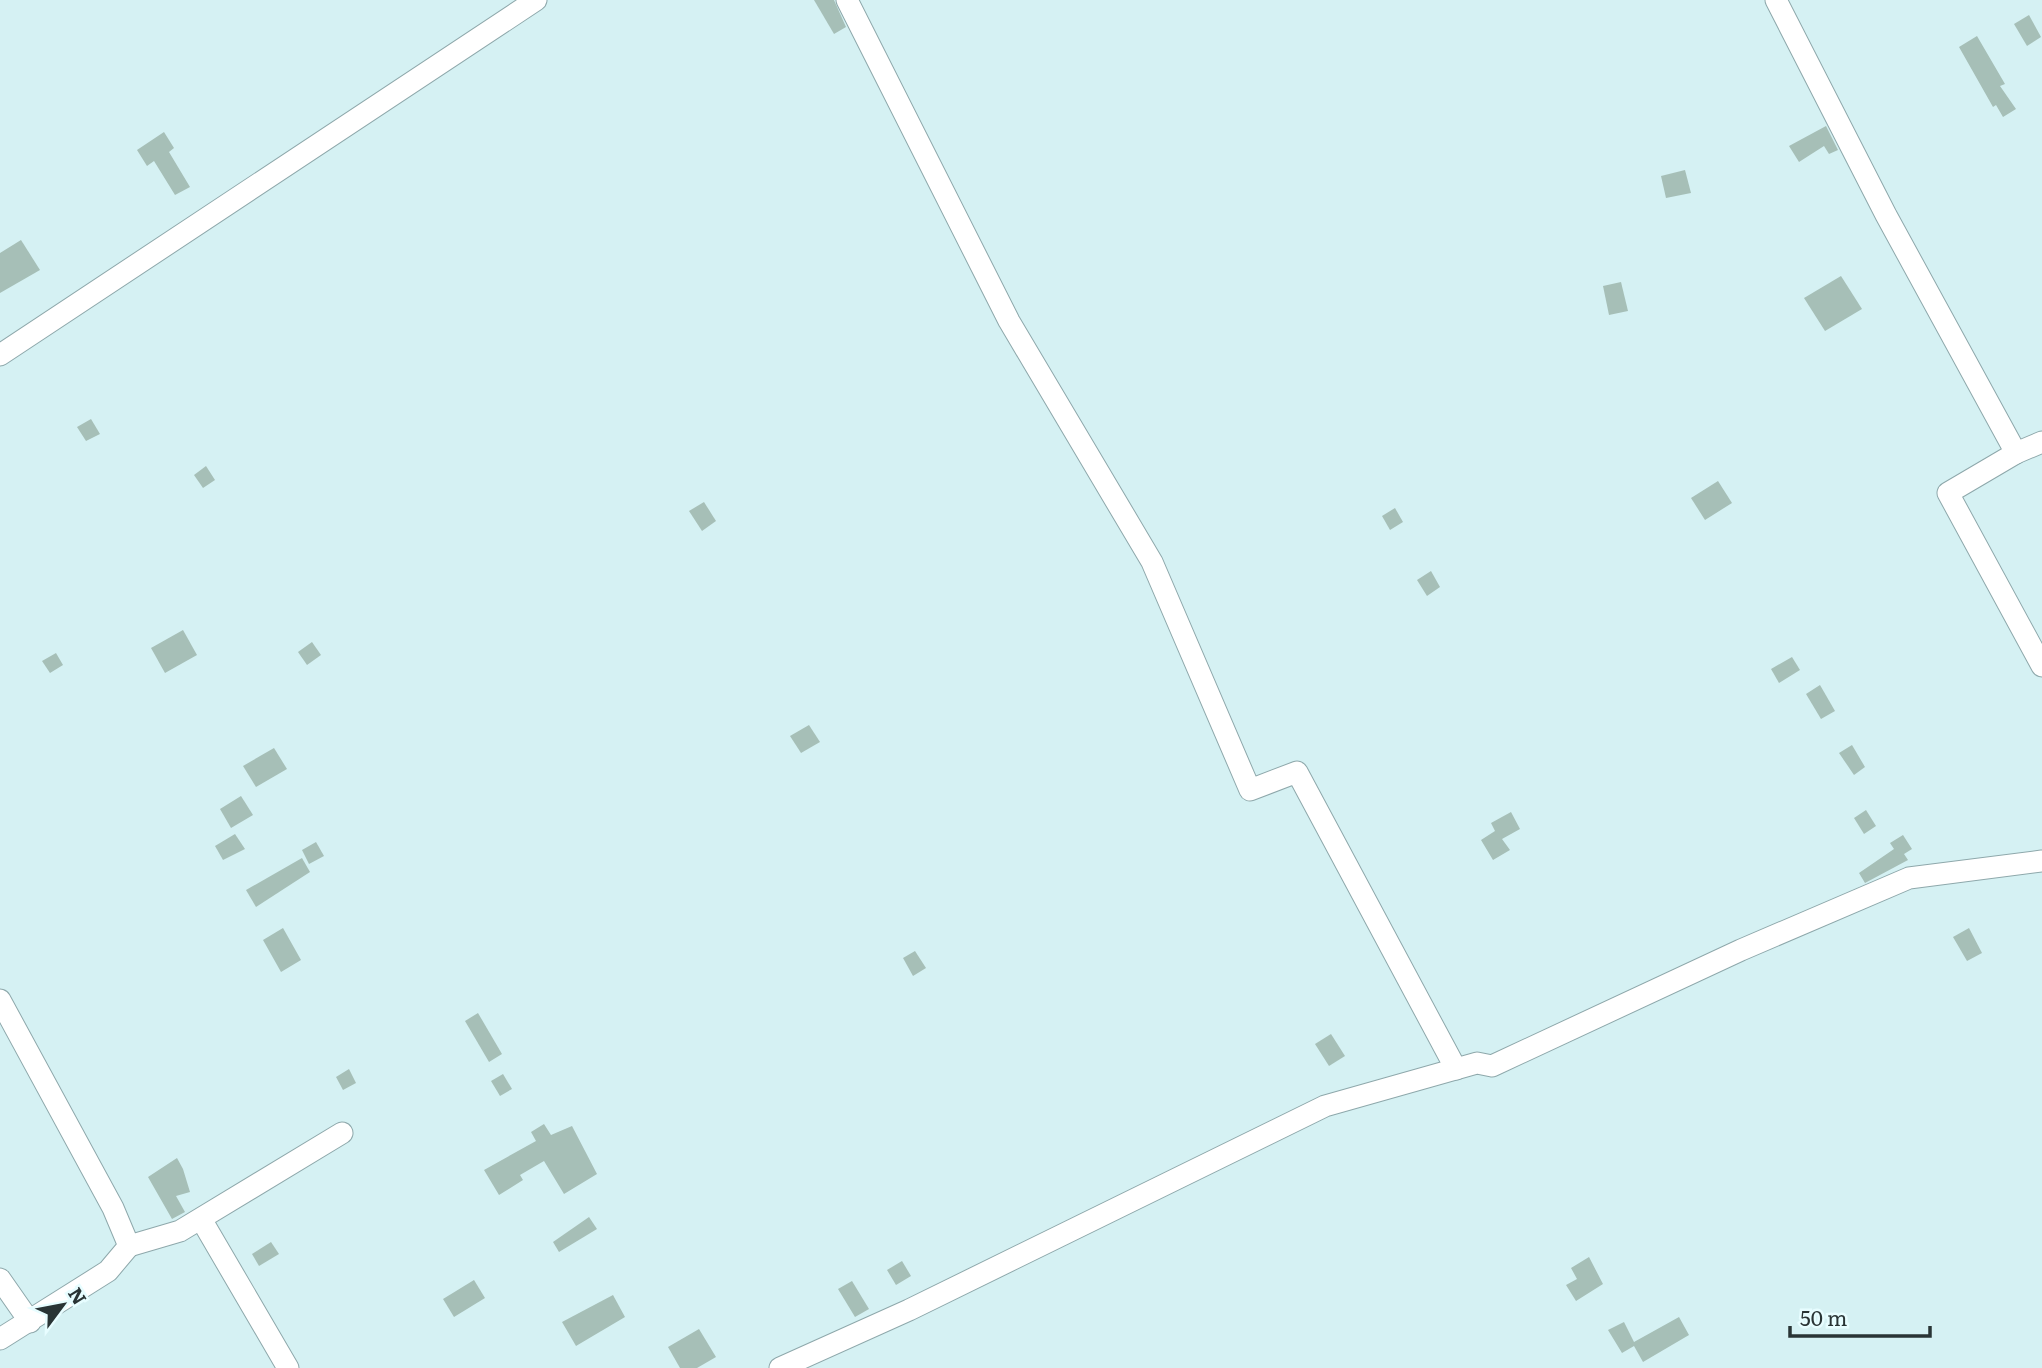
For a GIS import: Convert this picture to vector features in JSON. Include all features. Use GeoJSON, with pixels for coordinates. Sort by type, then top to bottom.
{"type":"FeatureCollection","features":[{"type":"Feature","properties":{"kind":"street"},"geometry":{"type":"LineString","coordinates":[[0,355],[536,0]]}},
{"type":"Feature","properties":{"kind":"street"},"geometry":{"type":"LineString","coordinates":[[847,0],[1009,321],[1152,562],[1250,790],[1297,772],[1456,1069]]}},
{"type":"Feature","properties":{"kind":"street"},"geometry":{"type":"LineString","coordinates":[[1776,0],[1886,215],[2016,453]]}},
{"type":"Feature","properties":{"kind":"street"},"geometry":{"type":"LineString","coordinates":[[2042,442],[2016,453],[1948,494],[2042,666]]}},
{"type":"Feature","properties":{"kind":"street"},"geometry":{"type":"LineString","coordinates":[[780,1368],[909,1310],[1325,1106],[1477,1063],[1492,1066],[1741,950],[1909,878],[2042,861]]}},
{"type":"Feature","properties":{"kind":"street"},"geometry":{"type":"LineString","coordinates":[[0,1000],[113,1208],[129,1245]]}},
{"type":"Feature","properties":{"kind":"street"},"geometry":{"type":"LineString","coordinates":[[0,1339],[108,1271],[129,1245],[180,1231],[342,1133]]}},
{"type":"Feature","properties":{"kind":"street"},"geometry":{"type":"LineString","coordinates":[[201,1219],[288,1368]]}},
{"type":"Feature","properties":{"kind":"street"},"geometry":{"type":"LineString","coordinates":[[0,1279],[30,1322]]}},
{"type":"Feature","properties":{"kind":"building"},"geometry":{"type":"Polygon","coordinates":[[[814,0],[834,0],[846,27],[834,34],[814,0]]]}},
{"type":"Feature","properties":{"kind":"building"},"geometry":{"type":"Polygon","coordinates":[[[2029,15],[2041,37],[2027,46],[2014,24],[2029,15]]]}},
{"type":"Feature","properties":{"kind":"building"},"geometry":{"type":"Polygon","coordinates":[[[1977,36],[2005,84],[2000,86],[2016,109],[2003,117],[1996,105],[1993,107],[1959,47],[1977,36]]]}},
{"type":"Feature","properties":{"kind":"building"},"geometry":{"type":"Polygon","coordinates":[[[1826,126],[1838,150],[1829,154],[1824,146],[1799,162],[1789,146],[1826,126]]]}},
{"type":"Feature","properties":{"kind":"building"},"geometry":{"type":"Polygon","coordinates":[[[164,132],[174,148],[169,152],[190,187],[175,195],[154,161],[147,166],[137,150],[164,132]]]}},
{"type":"Feature","properties":{"kind":"building"},"geometry":{"type":"Polygon","coordinates":[[[1685,170],[1691,193],[1666,198],[1661,176],[1685,170]]]}},
{"type":"Feature","properties":{"kind":"building"},"geometry":{"type":"Polygon","coordinates":[[[21,240],[40,270],[0,293],[0,253],[21,240]]]}},
{"type":"Feature","properties":{"kind":"building"},"geometry":{"type":"Polygon","coordinates":[[[1841,276],[1862,309],[1825,331],[1804,298],[1841,276]]]}},
{"type":"Feature","properties":{"kind":"building"},"geometry":{"type":"Polygon","coordinates":[[[1621,282],[1628,311],[1609,315],[1603,286],[1621,282]]]}},
{"type":"Feature","properties":{"kind":"building"},"geometry":{"type":"Polygon","coordinates":[[[91,419],[100,434],[86,441],[77,427],[91,419]]]}},
{"type":"Feature","properties":{"kind":"building"},"geometry":{"type":"Polygon","coordinates":[[[206,466],[215,480],[203,488],[194,475],[206,466]]]}},
{"type":"Feature","properties":{"kind":"building"},"geometry":{"type":"Polygon","coordinates":[[[1718,481],[1732,503],[1705,520],[1691,498],[1718,481]]]}},
{"type":"Feature","properties":{"kind":"building"},"geometry":{"type":"Polygon","coordinates":[[[704,502],[716,521],[702,531],[689,511],[704,502]]]}},
{"type":"Feature","properties":{"kind":"building"},"geometry":{"type":"Polygon","coordinates":[[[1395,508],[1403,522],[1390,530],[1382,516],[1395,508]]]}},
{"type":"Feature","properties":{"kind":"building"},"geometry":{"type":"Polygon","coordinates":[[[1431,571],[1440,587],[1427,596],[1417,580],[1431,571]]]}},
{"type":"Feature","properties":{"kind":"building"},"geometry":{"type":"Polygon","coordinates":[[[183,630],[197,655],[165,673],[151,648],[183,630]]]}},
{"type":"Feature","properties":{"kind":"building"},"geometry":{"type":"Polygon","coordinates":[[[312,642],[321,655],[307,665],[298,652],[312,642]]]}},
{"type":"Feature","properties":{"kind":"building"},"geometry":{"type":"Polygon","coordinates":[[[56,653],[63,665],[50,673],[42,661],[56,653]]]}},
{"type":"Feature","properties":{"kind":"building"},"geometry":{"type":"Polygon","coordinates":[[[1792,657],[1800,670],[1779,683],[1771,669],[1792,657]]]}},
{"type":"Feature","properties":{"kind":"building"},"geometry":{"type":"Polygon","coordinates":[[[1820,685],[1835,711],[1821,719],[1806,694],[1820,685]]]}},
{"type":"Feature","properties":{"kind":"building"},"geometry":{"type":"Polygon","coordinates":[[[809,725],[820,742],[801,753],[790,736],[809,725]]]}},
{"type":"Feature","properties":{"kind":"building"},"geometry":{"type":"Polygon","coordinates":[[[1852,745],[1865,767],[1854,775],[1839,753],[1852,745]]]}},
{"type":"Feature","properties":{"kind":"building"},"geometry":{"type":"Polygon","coordinates":[[[274,748],[287,769],[256,787],[243,766],[274,748]]]}},
{"type":"Feature","properties":{"kind":"building"},"geometry":{"type":"Polygon","coordinates":[[[241,796],[253,815],[231,828],[220,809],[241,796]]]}},
{"type":"Feature","properties":{"kind":"building"},"geometry":{"type":"Polygon","coordinates":[[[1866,810],[1876,826],[1864,834],[1854,818],[1866,810]]]}},
{"type":"Feature","properties":{"kind":"building"},"geometry":{"type":"Polygon","coordinates":[[[1511,812],[1520,829],[1502,839],[1510,850],[1493,860],[1481,840],[1495,831],[1491,823],[1511,812]]]}},
{"type":"Feature","properties":{"kind":"building"},"geometry":{"type":"Polygon","coordinates":[[[235,834],[245,849],[223,860],[215,846],[235,834]]]}},
{"type":"Feature","properties":{"kind":"building"},"geometry":{"type":"Polygon","coordinates":[[[1903,835],[1912,849],[1904,854],[1908,860],[1865,883],[1859,873],[1894,849],[1890,843],[1903,835]]]}},
{"type":"Feature","properties":{"kind":"building"},"geometry":{"type":"Polygon","coordinates":[[[316,842],[324,856],[309,864],[302,850],[316,842]]]}},
{"type":"Feature","properties":{"kind":"building"},"geometry":{"type":"Polygon","coordinates":[[[302,858],[310,872],[256,907],[246,890],[302,858]]]}},
{"type":"Feature","properties":{"kind":"building"},"geometry":{"type":"Polygon","coordinates":[[[283,928],[301,960],[281,972],[263,940],[283,928]]]}},
{"type":"Feature","properties":{"kind":"building"},"geometry":{"type":"Polygon","coordinates":[[[1969,928],[1982,953],[1967,961],[1953,937],[1969,928]]]}},
{"type":"Feature","properties":{"kind":"building"},"geometry":{"type":"Polygon","coordinates":[[[915,951],[926,968],[913,976],[903,958],[915,951]]]}},
{"type":"Feature","properties":{"kind":"building"},"geometry":{"type":"Polygon","coordinates":[[[478,1013],[502,1054],[489,1062],[465,1021],[478,1013]]]}},
{"type":"Feature","properties":{"kind":"building"},"geometry":{"type":"Polygon","coordinates":[[[1331,1034],[1345,1056],[1329,1066],[1315,1044],[1331,1034]]]}},
{"type":"Feature","properties":{"kind":"building"},"geometry":{"type":"Polygon","coordinates":[[[349,1069],[356,1083],[343,1090],[336,1077],[349,1069]]]}},
{"type":"Feature","properties":{"kind":"building"},"geometry":{"type":"Polygon","coordinates":[[[503,1074],[512,1089],[500,1096],[491,1081],[503,1074]]]}},
{"type":"Feature","properties":{"kind":"building"},"geometry":{"type":"Polygon","coordinates":[[[544,1124],[551,1135],[572,1126],[597,1174],[564,1194],[544,1161],[520,1175],[523,1180],[499,1195],[484,1170],[536,1141],[531,1132],[544,1124]]]}},
{"type":"Feature","properties":{"kind":"building"},"geometry":{"type":"Polygon","coordinates":[[[177,1158],[190,1192],[176,1196],[185,1212],[172,1219],[148,1177],[177,1158]]]}},
{"type":"Feature","properties":{"kind":"building"},"geometry":{"type":"Polygon","coordinates":[[[589,1217],[597,1229],[559,1252],[553,1242],[589,1217]]]}},
{"type":"Feature","properties":{"kind":"building"},"geometry":{"type":"Polygon","coordinates":[[[271,1242],[279,1254],[259,1266],[252,1254],[271,1242]]]}},
{"type":"Feature","properties":{"kind":"building"},"geometry":{"type":"Polygon","coordinates":[[[1589,1257],[1603,1284],[1576,1301],[1566,1285],[1577,1279],[1571,1268],[1589,1257]]]}},
{"type":"Feature","properties":{"kind":"building"},"geometry":{"type":"Polygon","coordinates":[[[902,1261],[911,1276],[896,1285],[887,1270],[902,1261]]]}},
{"type":"Feature","properties":{"kind":"building"},"geometry":{"type":"Polygon","coordinates":[[[474,1280],[485,1298],[454,1317],[443,1299],[474,1280]]]}},
{"type":"Feature","properties":{"kind":"building"},"geometry":{"type":"Polygon","coordinates":[[[852,1281],[869,1309],[855,1317],[838,1289],[852,1281]]]}},
{"type":"Feature","properties":{"kind":"building"},"geometry":{"type":"Polygon","coordinates":[[[613,1295],[625,1317],[576,1346],[562,1322],[613,1295]]]}},
{"type":"Feature","properties":{"kind":"building"},"geometry":{"type":"Polygon","coordinates":[[[1679,1317],[1689,1335],[1643,1362],[1634,1346],[1622,1353],[1608,1330],[1624,1322],[1634,1342],[1679,1317]]]}},
{"type":"Feature","properties":{"kind":"building"},"geometry":{"type":"Polygon","coordinates":[[[699,1329],[716,1357],[697,1368],[680,1368],[668,1347],[699,1329]]]}}]}
